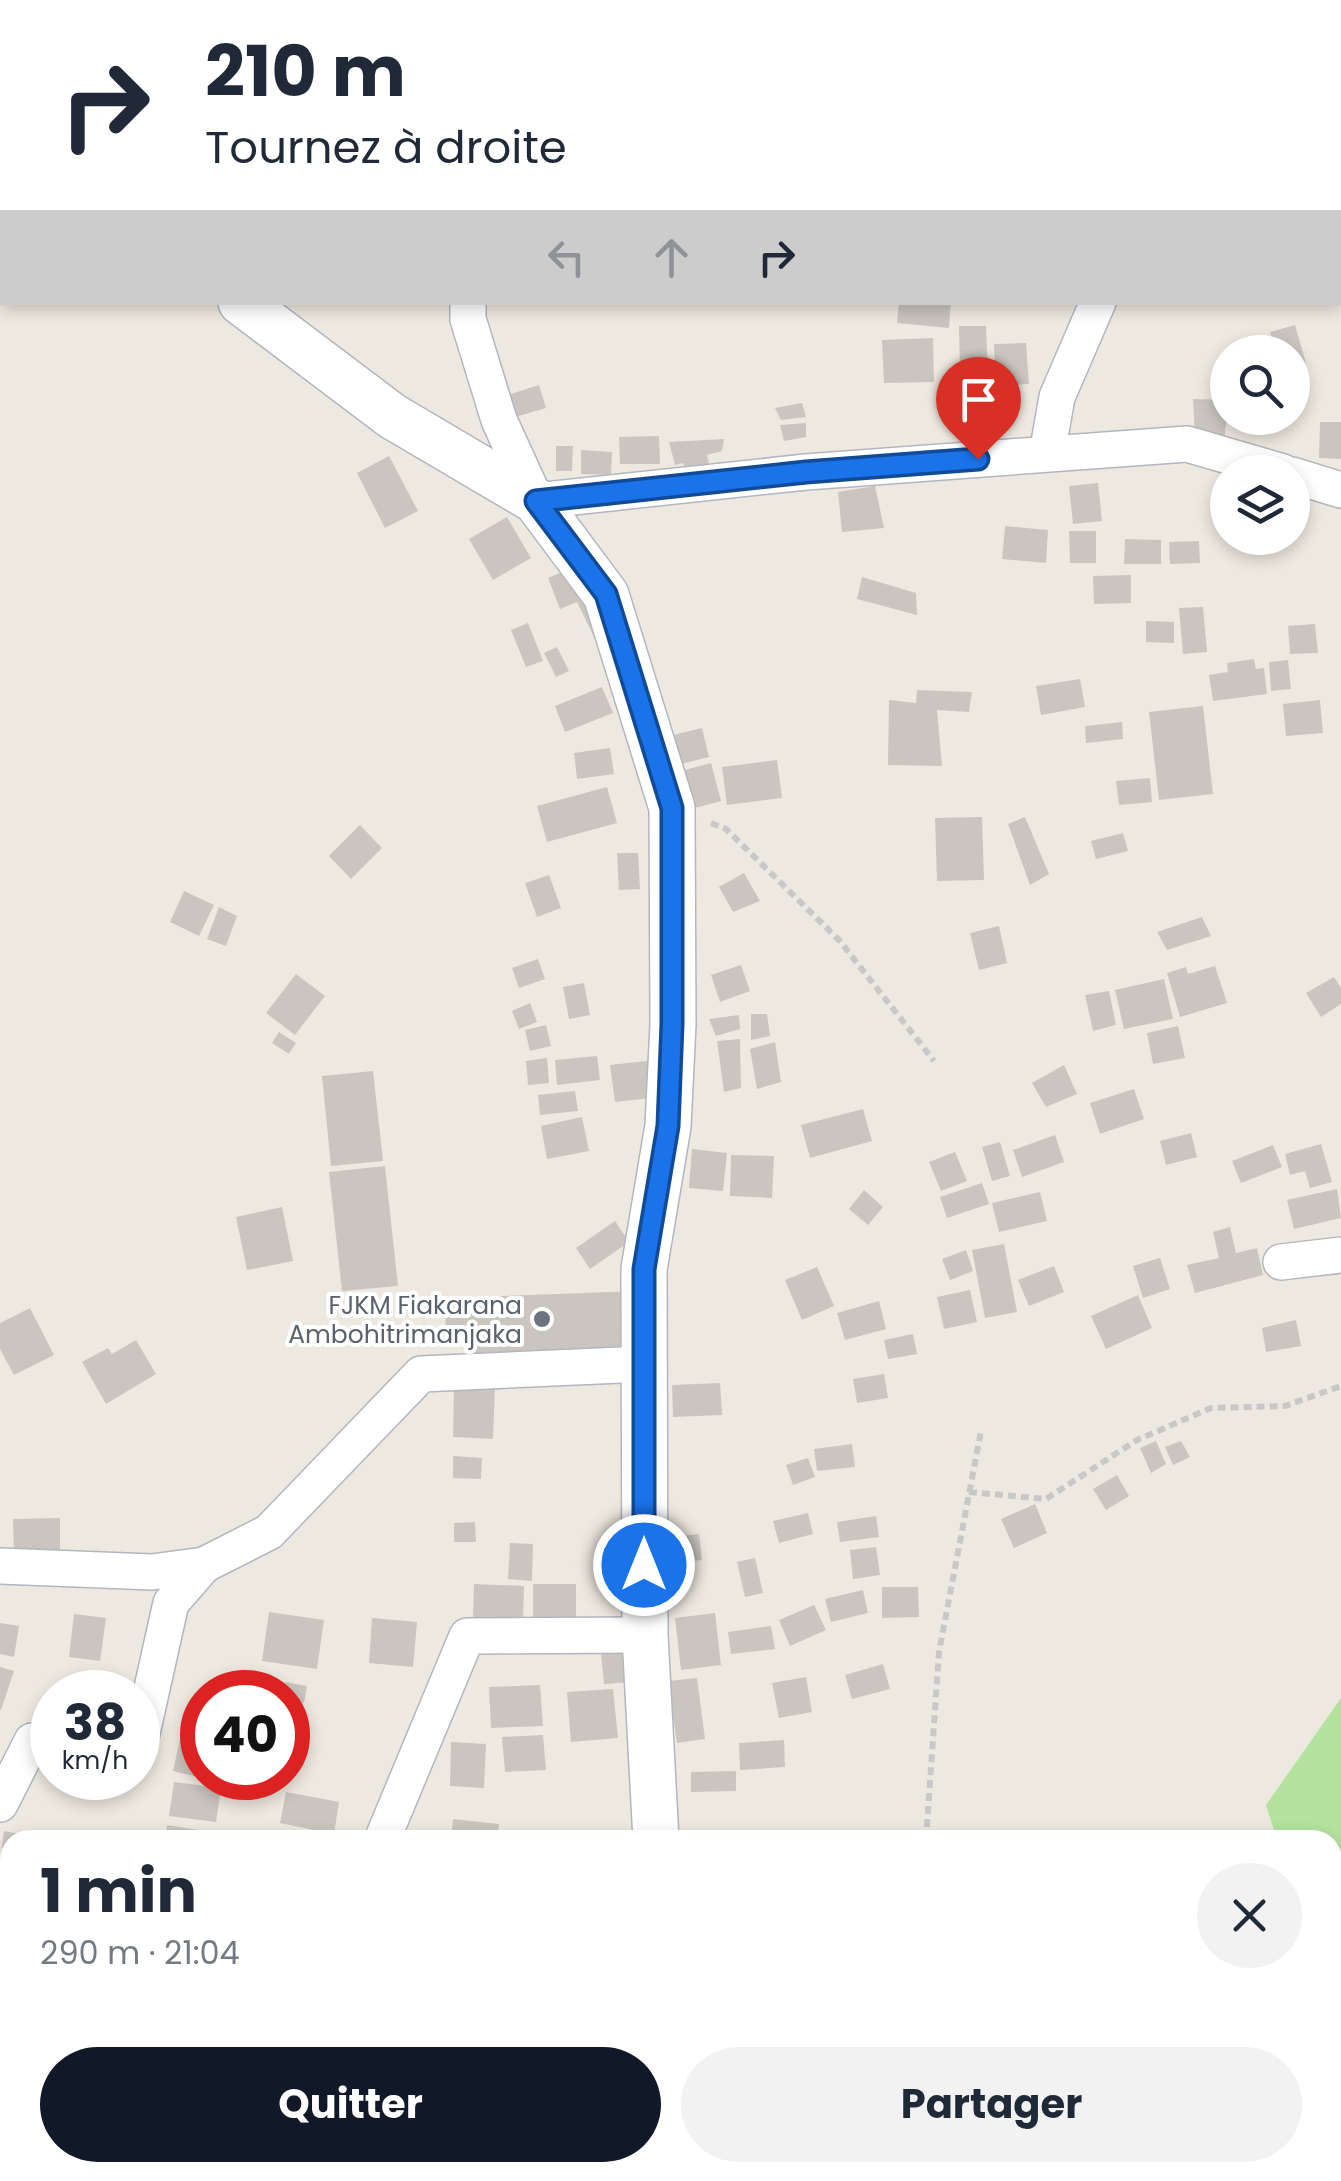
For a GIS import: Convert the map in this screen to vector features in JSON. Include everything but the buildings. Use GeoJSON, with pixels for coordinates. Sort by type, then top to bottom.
{"type":"FeatureCollection","features":[{"type":"Feature","properties":{"kind":"street"},"geometry":{"type":"LineString","coordinates":[[245,305],[392,416],[536,501],[806,472],[1187,444],[1225,455]]}},
{"type":"Feature","properties":{"kind":"street"},"geometry":{"type":"LineString","coordinates":[[468,305],[468,319],[499,420],[536,501],[606,594],[672,808],[668,1126],[644,1269],[644,1635],[655,1830]]}},
{"type":"Feature","properties":{"kind":"street"},"geometry":{"type":"LineString","coordinates":[[1047,454],[1058,397],[1097,305]]}},
{"type":"Feature","properties":{"kind":"street"},"geometry":{"type":"LineString","coordinates":[[1310,481],[1341,490]]}},
{"type":"Feature","properties":{"kind":"street"},"geometry":{"type":"LineString","coordinates":[[1281,1262],[1341,1255]]}},
{"type":"Feature","properties":{"kind":"street"},"geometry":{"type":"LineString","coordinates":[[0,1566],[152,1572],[204,1565],[269,1532],[421,1374],[644,1364]]}},
{"type":"Feature","properties":{"kind":"street"},"geometry":{"type":"LineString","coordinates":[[156,1670],[171,1604],[204,1565]]}},
{"type":"Feature","properties":{"kind":"street"},"geometry":{"type":"LineString","coordinates":[[386,1830],[467,1636],[644,1635]]}},
{"type":"Feature","properties":{"kind":"street"},"geometry":{"type":"LineString","coordinates":[[0,1804],[30,1745]]}},
{"type":"Feature","properties":{"kind":"path"},"geometry":{"type":"LineString","coordinates":[[672,808],[726,828],[839,940],[934,1061]]}},
{"type":"Feature","properties":{"kind":"path"},"geometry":{"type":"LineString","coordinates":[[969,1492],[1046,1499],[1137,1440],[1211,1408],[1285,1406],[1341,1386]]}},
{"type":"Feature","properties":{"kind":"path"},"geometry":{"type":"LineString","coordinates":[[927,1830],[938,1652],[981,1431]]}},
{"type":"Feature","properties":{"kind":"green space"},"geometry":{"type":"Polygon","coordinates":[[[1341,1698],[1341,1830],[1274,1830],[1266,1805],[1341,1698]]]}},
{"type":"Feature","properties":{"kind":"place","name":"FJKM Fiakarana Ambohitrimanjaka"},"geometry":{"type":"Point","coordinates":[542,1319]}},
{"type":"Feature","properties":{"kind":"route"},"geometry":{"type":"LineString","coordinates":[[644,1565],[644,1269],[668,1126],[672,808],[606,594],[536,501],[806,472],[978,459]]}}]}
